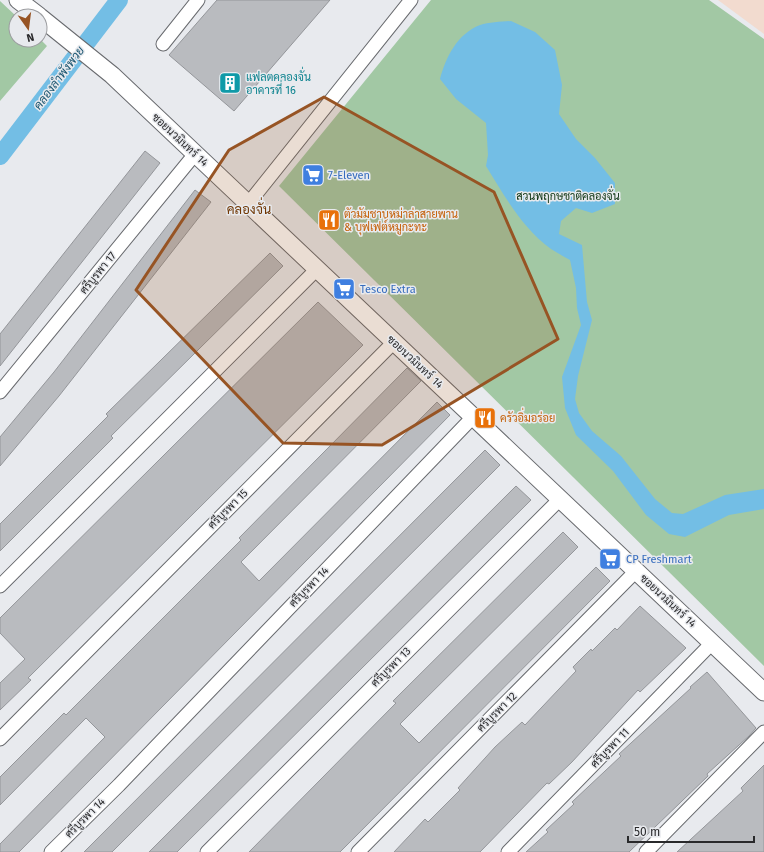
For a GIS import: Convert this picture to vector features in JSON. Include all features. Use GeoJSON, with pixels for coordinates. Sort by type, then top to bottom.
{"type":"FeatureCollection","features":[{"type":"Feature","properties":{"kind":"street","name":"ซอยนวมินทร์ 14"},"geometry":{"type":"LineString","coordinates":[[18,0],[28,8]]}},
{"type":"Feature","properties":{"kind":"street"},"geometry":{"type":"LineString","coordinates":[[163,44],[198,0]]}},
{"type":"Feature","properties":{"kind":"street"},"geometry":{"type":"LineString","coordinates":[[248,204],[411,0]]}},
{"type":"Feature","properties":{"kind":"street","name":"ซอยนวมินทร์ 14"},"geometry":{"type":"LineString","coordinates":[[48,23],[112,75],[764,692]]}},
{"type":"Feature","properties":{"kind":"street","name":"ศรีบูรพา 17"},"geometry":{"type":"LineString","coordinates":[[0,392],[195,154]]}},
{"type":"Feature","properties":{"kind":"street"},"geometry":{"type":"LineString","coordinates":[[0,586],[317,269]]}},
{"type":"Feature","properties":{"kind":"street","name":"ศรีบูรพา 15"},"geometry":{"type":"LineString","coordinates":[[0,739],[394,342]]}},
{"type":"Feature","properties":{"kind":"street","name":"ศรีบูรพา 14"},"geometry":{"type":"LineString","coordinates":[[51,852],[119,785],[473,416]]}},
{"type":"Feature","properties":{"kind":"street","name":"ศรีบูรพา 13"},"geometry":{"type":"LineString","coordinates":[[207,852],[560,499]]}},
{"type":"Feature","properties":{"kind":"street","name":"ศรีบูรพา 12"},"geometry":{"type":"LineString","coordinates":[[358,852],[636,571]]}},
{"type":"Feature","properties":{"kind":"street","name":"ศรีบูรพา 11"},"geometry":{"type":"LineString","coordinates":[[508,852],[712,643]]}},
{"type":"Feature","properties":{"kind":"street"},"geometry":{"type":"LineString","coordinates":[[646,852],[764,732]]}},
{"type":"Feature","properties":{"kind":"highlighted area"},"geometry":{"type":"Polygon","coordinates":[[[324,97],[494,192],[558,339],[382,445],[283,443],[136,290],[229,150],[324,97]]]}},
{"type":"Feature","properties":{"kind":"shaded area"},"geometry":{"type":"Polygon","coordinates":[[[718,0],[764,0],[764,34],[718,0]]]}},
{"type":"Feature","properties":{"kind":"green space","name":"สวนพฤกษชาติคลองจั่น"},"geometry":{"type":"Polygon","coordinates":[[[431,0],[709,0],[764,39],[764,666],[279,186],[431,0]]]}},
{"type":"Feature","properties":{"kind":"green space"},"geometry":{"type":"Polygon","coordinates":[[[0,1],[8,8],[8,48],[45,48],[0,101],[0,1]]]}},
{"type":"Feature","properties":{"kind":"water"},"geometry":{"type":"Polygon","coordinates":[[[511,21],[535,32],[555,50],[562,85],[559,114],[576,139],[595,158],[615,183],[615,204],[592,213],[576,208],[561,221],[559,234],[582,245],[587,302],[592,320],[578,376],[575,399],[579,413],[592,431],[621,456],[655,499],[672,513],[683,514],[725,495],[764,489],[764,509],[729,515],[685,537],[669,534],[646,515],[613,471],[576,435],[565,408],[562,377],[581,325],[577,308],[576,288],[570,260],[551,249],[541,241],[514,210],[486,166],[488,155],[486,123],[456,99],[440,79],[449,55],[465,34],[480,25],[511,21]]]}},
{"type":"Feature","properties":{"kind":"building","name":"แฟลตคลองจั่น อาคารที่ 16"},"geometry":{"type":"Polygon","coordinates":[[[217,0],[330,0],[234,111],[169,55],[217,0]]]}},
{"type":"Feature","properties":{"kind":"building"},"geometry":{"type":"Polygon","coordinates":[[[145,151],[160,163],[0,366],[0,334],[145,151]]]}},
{"type":"Feature","properties":{"kind":"building"},"geometry":{"type":"Polygon","coordinates":[[[195,190],[211,202],[59,396],[0,466],[0,437],[54,372],[195,190]]]}},
{"type":"Feature","properties":{"kind":"building"},"geometry":{"type":"Polygon","coordinates":[[[270,253],[283,266],[111,436],[113,438],[0,551],[0,524],[108,416],[106,414],[270,253]]]}},
{"type":"Feature","properties":{"kind":"building"},"geometry":{"type":"Polygon","coordinates":[[[318,302],[363,345],[28,678],[31,680],[0,710],[0,683],[25,659],[0,633],[0,618],[318,302]]]}},
{"type":"Feature","properties":{"kind":"building"},"geometry":{"type":"Polygon","coordinates":[[[407,368],[421,381],[241,562],[259,581],[437,402],[450,415],[19,852],[0,852],[0,844],[105,737],[86,718],[0,805],[0,777],[64,713],[66,715],[241,540],[239,538],[407,368]]]}},
{"type":"Feature","properties":{"kind":"building"},"geometry":{"type":"Polygon","coordinates":[[[485,450],[500,465],[112,852],[84,852],[485,450]]]}},
{"type":"Feature","properties":{"kind":"building"},"geometry":{"type":"Polygon","coordinates":[[[516,486],[531,500],[177,852],[149,852],[516,486]]]}},
{"type":"Feature","properties":{"kind":"building"},"geometry":{"type":"Polygon","coordinates":[[[563,532],[578,547],[400,724],[419,743],[596,567],[610,581],[340,852],[249,852],[396,703],[393,701],[563,532]]]}},
{"type":"Feature","properties":{"kind":"building"},"geometry":{"type":"Polygon","coordinates":[[[640,606],[686,648],[640,692],[638,690],[572,762],[549,784],[547,783],[480,852],[394,852],[425,819],[428,822],[460,790],[458,788],[495,747],[522,722],[525,725],[576,671],[573,667],[591,649],[592,651],[615,628],[617,630],[640,606]]]}},
{"type":"Feature","properties":{"kind":"building"},"geometry":{"type":"Polygon","coordinates":[[[707,672],[756,728],[749,736],[707,774],[708,776],[629,852],[526,852],[548,832],[546,830],[574,804],[572,802],[621,756],[619,754],[707,672]]]}},
{"type":"Feature","properties":{"kind":"building"},"geometry":{"type":"Polygon","coordinates":[[[764,765],[764,852],[677,852],[743,791],[741,788],[764,765]]]}},
{"type":"Feature","properties":{"kind":"waterway","name":"คลองลำพังพวย"},"geometry":{"type":"LineString","coordinates":[[0,156],[119,0]]}},
{"type":"Feature","properties":{"kind":"place","name":"แฟลตคลองจั่น อาคารที่ 16"},"geometry":{"type":"Point","coordinates":[230,83]}},
{"type":"Feature","properties":{"kind":"place","name":"7-Eleven"},"geometry":{"type":"Point","coordinates":[313,175]}},
{"type":"Feature","properties":{"kind":"place","name":"ตัวมัมชาบูหม่าล่าสายพาน & บุฟเฟต์หมูกะทะ"},"geometry":{"type":"Point","coordinates":[329,220]}},
{"type":"Feature","properties":{"kind":"place","name":"Tesco Extra"},"geometry":{"type":"Point","coordinates":[344,289]}},
{"type":"Feature","properties":{"kind":"place","name":"ครัวอิ่มอร่อย"},"geometry":{"type":"Point","coordinates":[485,418]}},
{"type":"Feature","properties":{"kind":"place","name":"CP Freshmart"},"geometry":{"type":"Point","coordinates":[610,559]}},
{"type":"Feature","properties":{"kind":"district","name":"คลองจั่น"},"geometry":{"type":"Point","coordinates":[249,209]}}]}
